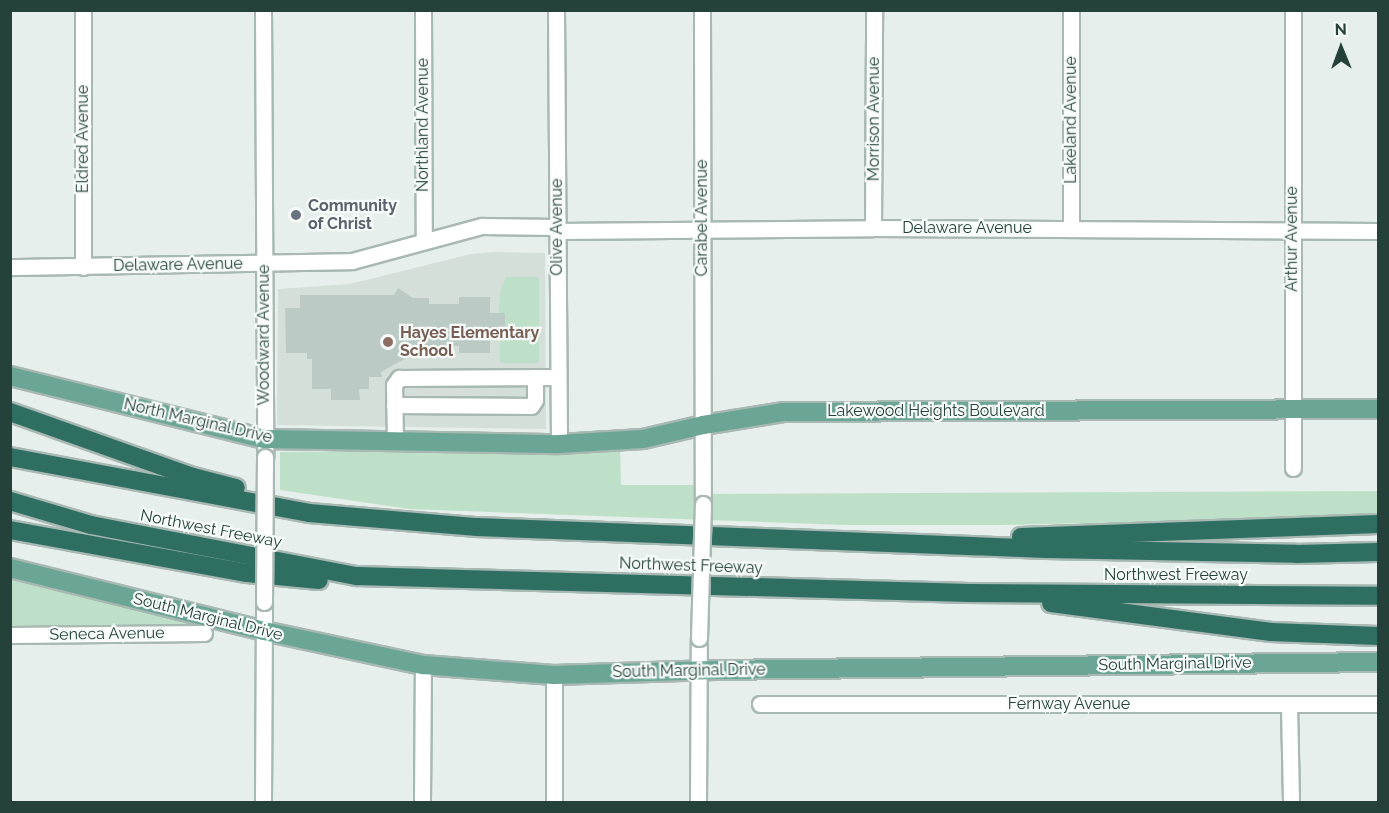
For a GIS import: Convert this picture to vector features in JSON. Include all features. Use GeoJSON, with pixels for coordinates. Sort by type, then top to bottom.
{"type":"FeatureCollection","features":[{"type":"Feature","properties":{"kind":"highway"},"geometry":{"type":"LineString","coordinates":[[10,412],[193,477],[292,502],[477,528]]}},
{"type":"Feature","properties":{"kind":"highway","name":"Northwest Freeway"},"geometry":{"type":"LineString","coordinates":[[10,457],[309,513],[477,528],[1296,554],[1378,552]]}},
{"type":"Feature","properties":{"kind":"highway","name":"Northwest Freeway"},"geometry":{"type":"LineString","coordinates":[[10,501],[91,525],[257,559],[357,576],[969,593],[1378,596]]}},
{"type":"Feature","properties":{"kind":"highway"},"geometry":{"type":"LineString","coordinates":[[869,542],[1378,524]]}},
{"type":"Feature","properties":{"kind":"highway"},"geometry":{"type":"LineString","coordinates":[[10,530],[247,573],[314,580],[357,576]]}},
{"type":"Feature","properties":{"kind":"highway"},"geometry":{"type":"LineString","coordinates":[[969,593],[1271,632],[1378,636]]}},
{"type":"Feature","properties":{"kind":"main road","name":"North Marginal Drive"},"geometry":{"type":"LineString","coordinates":[[10,376],[265,448],[395,441],[496,443]]}},
{"type":"Feature","properties":{"kind":"main road","name":"Lakewood Heights Boulevard"},"geometry":{"type":"LineString","coordinates":[[496,443],[559,444],[643,439],[703,424],[783,412],[1378,409]]}},
{"type":"Feature","properties":{"kind":"main road","name":"South Marginal Drive"},"geometry":{"type":"LineString","coordinates":[[10,568],[264,631],[423,664],[554,675],[699,670],[1378,662]]}},
{"type":"Feature","properties":{"kind":"street","name":"Eldred Avenue"},"geometry":{"type":"LineString","coordinates":[[83,10],[83,267]]}},
{"type":"Feature","properties":{"kind":"street","name":"Woodward Avenue"},"geometry":{"type":"LineString","coordinates":[[263,10],[265,448],[263,802]]}},
{"type":"Feature","properties":{"kind":"street","name":"Northland Avenue"},"geometry":{"type":"LineString","coordinates":[[423,10],[424,240]]}},
{"type":"Feature","properties":{"kind":"street","name":"Olive Avenue"},"geometry":{"type":"LineString","coordinates":[[556,10],[559,444]]}},
{"type":"Feature","properties":{"kind":"street","name":"Carabel Avenue"},"geometry":{"type":"LineString","coordinates":[[698,802],[703,504],[702,10]]}},
{"type":"Feature","properties":{"kind":"street","name":"Morrison Avenue"},"geometry":{"type":"LineString","coordinates":[[873,228],[874,10]]}},
{"type":"Feature","properties":{"kind":"street","name":"Lakeland Avenue"},"geometry":{"type":"LineString","coordinates":[[1071,10],[1071,229]]}},
{"type":"Feature","properties":{"kind":"street","name":"Arthur Avenue"},"geometry":{"type":"LineString","coordinates":[[1293,10],[1293,468]]}},
{"type":"Feature","properties":{"kind":"street","name":"Delaware Avenue"},"geometry":{"type":"LineString","coordinates":[[10,267],[351,261],[482,226],[702,231],[873,228],[1378,231]]}},
{"type":"Feature","properties":{"kind":"street"},"geometry":{"type":"LineString","coordinates":[[395,441],[395,380],[404,377],[558,377]]}},
{"type":"Feature","properties":{"kind":"street"},"geometry":{"type":"LineString","coordinates":[[394,405],[531,406],[535,400],[535,377]]}},
{"type":"Feature","properties":{"kind":"street","name":"Seneca Avenue"},"geometry":{"type":"LineString","coordinates":[[10,635],[204,633]]}},
{"type":"Feature","properties":{"kind":"street"},"geometry":{"type":"LineString","coordinates":[[422,802],[423,664]]}},
{"type":"Feature","properties":{"kind":"street"},"geometry":{"type":"LineString","coordinates":[[554,675],[554,802]]}},
{"type":"Feature","properties":{"kind":"street","name":"Fernway Avenue"},"geometry":{"type":"LineString","coordinates":[[760,704],[1378,704]]}},
{"type":"Feature","properties":{"kind":"street"},"geometry":{"type":"LineString","coordinates":[[1289,705],[1291,802]]}},
{"type":"Feature","properties":{"kind":"shaded area"},"geometry":{"type":"Polygon","coordinates":[[[545,253],[546,429],[277,425],[278,289],[350,284],[471,254],[545,253]]]}},
{"type":"Feature","properties":{"kind":"green space"},"geometry":{"type":"Polygon","coordinates":[[[506,277],[539,277],[539,363],[500,363],[500,338],[504,338],[499,313],[500,291],[506,277]]]}},
{"type":"Feature","properties":{"kind":"green space"},"geometry":{"type":"Polygon","coordinates":[[[620,449],[621,485],[697,485],[697,494],[1378,491],[1378,516],[1001,525],[843,525],[409,509],[280,490],[280,452],[620,449]]]}},
{"type":"Feature","properties":{"kind":"green space"},"geometry":{"type":"Polygon","coordinates":[[[11,580],[194,623],[198,625],[11,628],[11,580]]]}},
{"type":"Feature","properties":{"kind":"building","name":"Hayes Elementary School"},"geometry":{"type":"Polygon","coordinates":[[[398,288],[413,298],[429,298],[429,304],[459,304],[459,297],[490,297],[490,313],[505,313],[505,338],[490,338],[490,353],[459,353],[459,346],[428,346],[429,354],[414,354],[381,372],[382,377],[369,377],[369,389],[359,389],[360,400],[331,400],[331,389],[312,389],[312,359],[307,359],[307,353],[286,353],[285,308],[300,308],[300,295],[394,295],[398,288]]]}},
{"type":"Feature","properties":{"kind":"place","name":"Community of Christ"},"geometry":{"type":"Point","coordinates":[296,215]}},
{"type":"Feature","properties":{"kind":"place","name":"Hayes Elementary School"},"geometry":{"type":"Point","coordinates":[388,342]}}]}
